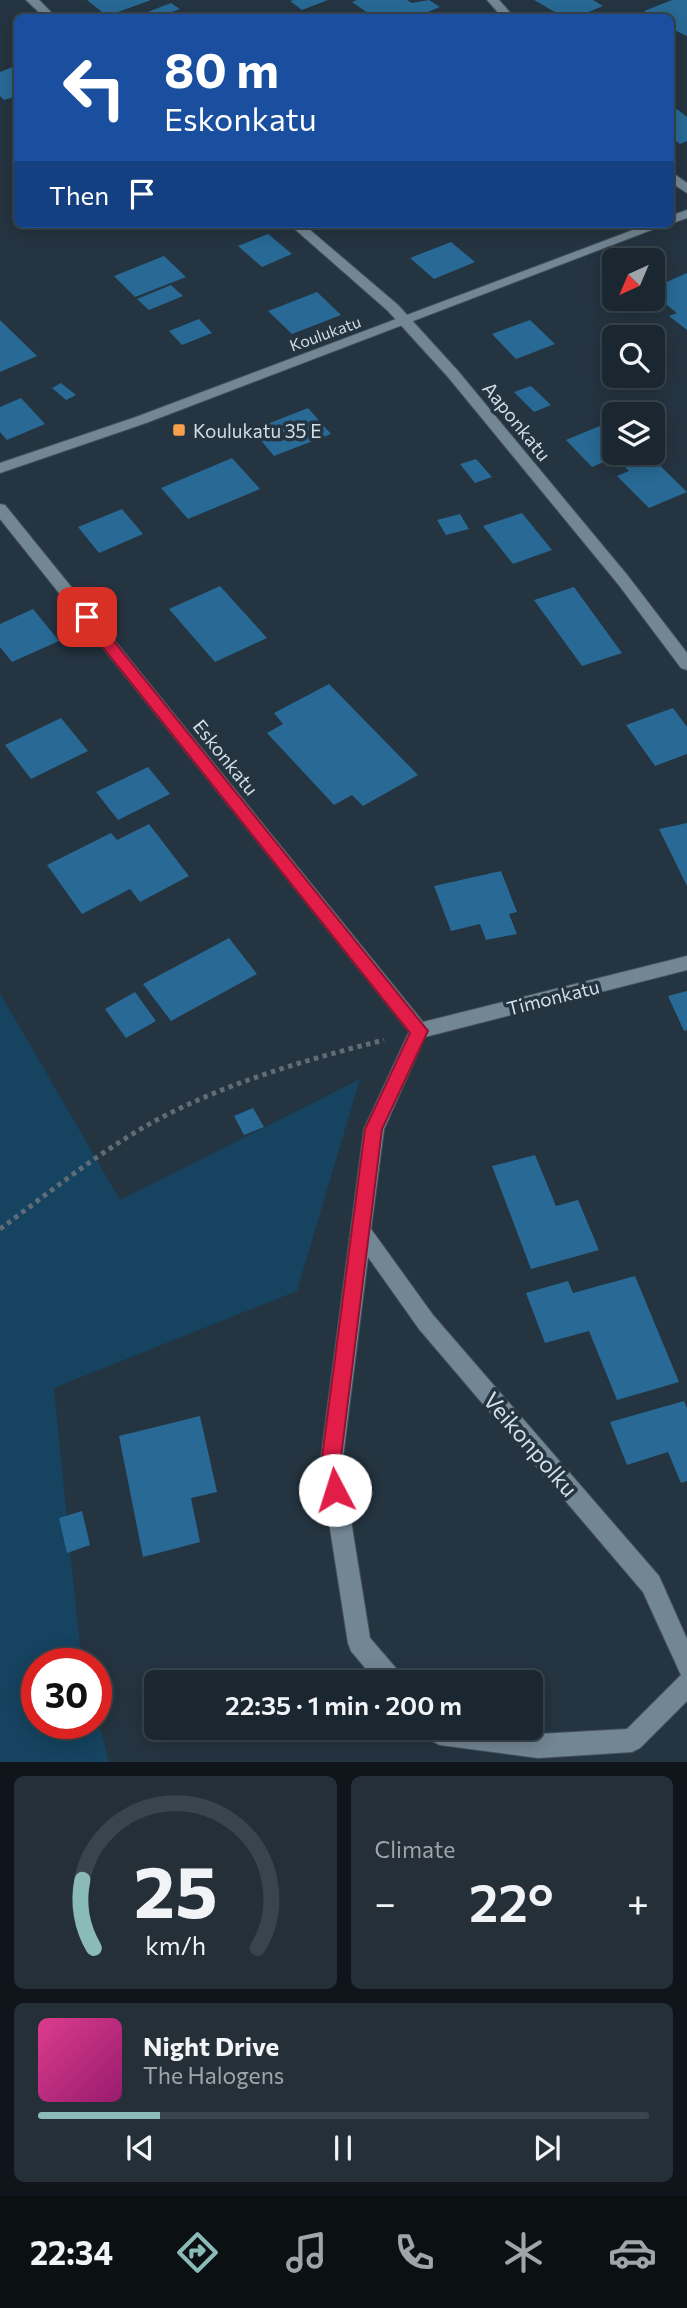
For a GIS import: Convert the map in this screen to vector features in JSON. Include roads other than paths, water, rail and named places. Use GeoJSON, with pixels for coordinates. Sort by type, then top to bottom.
{"type":"FeatureCollection","features":[{"type":"Feature","properties":{"kind":"street"},"geometry":{"type":"LineString","coordinates":[[32,0],[48,14]]}},
{"type":"Feature","properties":{"kind":"street"},"geometry":{"type":"LineString","coordinates":[[493,0],[506,14]]}},
{"type":"Feature","properties":{"kind":"street","name":"Aaponkatu"},"geometry":{"type":"LineString","coordinates":[[300,228],[406,321],[606,559],[687,664]]}},
{"type":"Feature","properties":{"kind":"street","name":"Koulukatu"},"geometry":{"type":"LineString","coordinates":[[0,468],[406,321],[650,228]]}},
{"type":"Feature","properties":{"kind":"street","name":"Eskonkatu"},"geometry":{"type":"LineString","coordinates":[[0,509],[419,1031]]}},
{"type":"Feature","properties":{"kind":"street","name":"Timonkatu"},"geometry":{"type":"LineString","coordinates":[[419,1031],[687,963]]}},
{"type":"Feature","properties":{"kind":"street"},"geometry":{"type":"LineString","coordinates":[[383,1670],[359,1643],[331,1465],[374,1129],[419,1031]]}},
{"type":"Feature","properties":{"kind":"street","name":"Veikonpolku"},"geometry":{"type":"LineString","coordinates":[[360,1230],[426,1322],[651,1584],[687,1666]]}},
{"type":"Feature","properties":{"kind":"street"},"geometry":{"type":"LineString","coordinates":[[493,1740],[538,1746],[632,1740],[687,1684]]}},
{"type":"Feature","properties":{"kind":"place","name":"Koulukatu 35 E"},"geometry":{"type":"Point","coordinates":[179,430]}}]}
